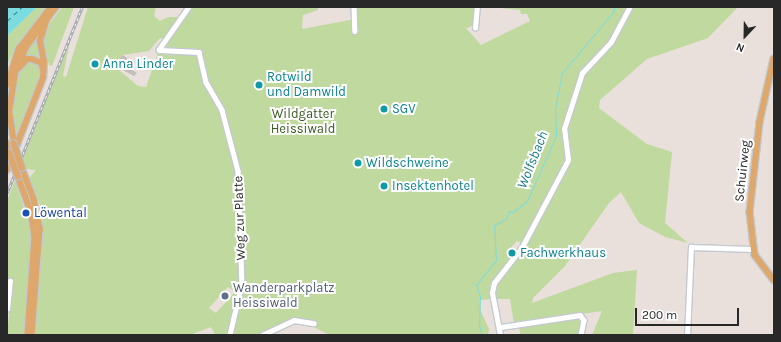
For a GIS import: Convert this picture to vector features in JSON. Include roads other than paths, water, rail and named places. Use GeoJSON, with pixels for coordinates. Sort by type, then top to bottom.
{"type":"FeatureCollection","features":[{"type":"Feature","properties":{"kind":"main road"},"geometry":{"type":"LineString","coordinates":[[7,70],[51,7]]}},
{"type":"Feature","properties":{"kind":"main road"},"geometry":{"type":"LineString","coordinates":[[32,335],[40,229],[34,200],[14,143],[9,113],[15,73],[26,47],[56,7]]}},
{"type":"Feature","properties":{"kind":"main road"},"geometry":{"type":"LineString","coordinates":[[7,170],[44,71],[40,41],[47,18]]}},
{"type":"Feature","properties":{"kind":"main road"},"geometry":{"type":"LineString","coordinates":[[7,85],[15,57]]}},
{"type":"Feature","properties":{"kind":"main road"},"geometry":{"type":"LineString","coordinates":[[15,73],[23,62],[32,58],[42,64],[44,71]]}},
{"type":"Feature","properties":{"kind":"main road","name":"Schuirweg"},"geometry":{"type":"LineString","coordinates":[[753,249],[751,200],[760,122],[774,59]]}},
{"type":"Feature","properties":{"kind":"main road"},"geometry":{"type":"LineString","coordinates":[[7,143],[31,211],[35,237],[28,335]]}},
{"type":"Feature","properties":{"kind":"main road"},"geometry":{"type":"LineString","coordinates":[[753,249],[774,280]]}},
{"type":"Feature","properties":{"kind":"street","name":"Weg zur Platte"},"geometry":{"type":"LineString","coordinates":[[189,7],[159,50],[199,52],[206,82],[222,110],[238,171],[242,283],[230,335]]}},
{"type":"Feature","properties":{"kind":"street"},"geometry":{"type":"LineString","coordinates":[[354,7],[354,31]]}},
{"type":"Feature","properties":{"kind":"street"},"geometry":{"type":"LineString","coordinates":[[475,28],[477,7]]}},
{"type":"Feature","properties":{"kind":"street"},"geometry":{"type":"LineString","coordinates":[[500,335],[501,327],[492,293],[494,283],[522,247],[568,160],[564,129],[582,73],[611,42],[630,7]]}},
{"type":"Feature","properties":{"kind":"street"},"geometry":{"type":"LineString","coordinates":[[687,335],[691,247],[753,249]]}},
{"type":"Feature","properties":{"kind":"street"},"geometry":{"type":"LineString","coordinates":[[7,309],[10,298],[10,281]]}},
{"type":"Feature","properties":{"kind":"street"},"geometry":{"type":"LineString","coordinates":[[501,327],[580,315],[584,320],[581,335]]}},
{"type":"Feature","properties":{"kind":"street"},"geometry":{"type":"LineString","coordinates":[[262,335],[294,320],[314,323]]}},
{"type":"Feature","properties":{"kind":"water"},"geometry":{"type":"Polygon","coordinates":[[[7,7],[37,7],[7,36],[7,7]]]}},
{"type":"Feature","properties":{"kind":"waterway","name":"Wolfsbach"},"geometry":{"type":"LineString","coordinates":[[482,335],[479,325],[480,296],[476,285],[496,260],[494,225],[506,219],[509,211],[513,212],[527,201],[556,136],[555,109],[562,73],[614,11],[614,7]]}},
{"type":"Feature","properties":{"kind":"railway"},"geometry":{"type":"LineString","coordinates":[[7,193],[82,7]]}},
{"type":"Feature","properties":{"kind":"place","name":"Anna Linder"},"geometry":{"type":"Point","coordinates":[95,64]}},
{"type":"Feature","properties":{"kind":"place","name":"Rotwild und Damwild"},"geometry":{"type":"Point","coordinates":[259,85]}},
{"type":"Feature","properties":{"kind":"place","name":"SGV"},"geometry":{"type":"Point","coordinates":[384,109]}},
{"type":"Feature","properties":{"kind":"place","name":"Wildschweine"},"geometry":{"type":"Point","coordinates":[358,163]}},
{"type":"Feature","properties":{"kind":"place","name":"Insektenhotel"},"geometry":{"type":"Point","coordinates":[384,186]}},
{"type":"Feature","properties":{"kind":"place","name":"Löwental"},"geometry":{"type":"Point","coordinates":[26,213]}},
{"type":"Feature","properties":{"kind":"place","name":"Fachwerkhaus"},"geometry":{"type":"Point","coordinates":[512,253]}},
{"type":"Feature","properties":{"kind":"place","name":"Wanderparkplatz Heissiwald"},"geometry":{"type":"Point","coordinates":[225,296]}},
{"type":"Feature","properties":{"kind":"park label","name":"Wildgatter Heissiwald"},"geometry":{"type":"Point","coordinates":[303,122]}}]}
